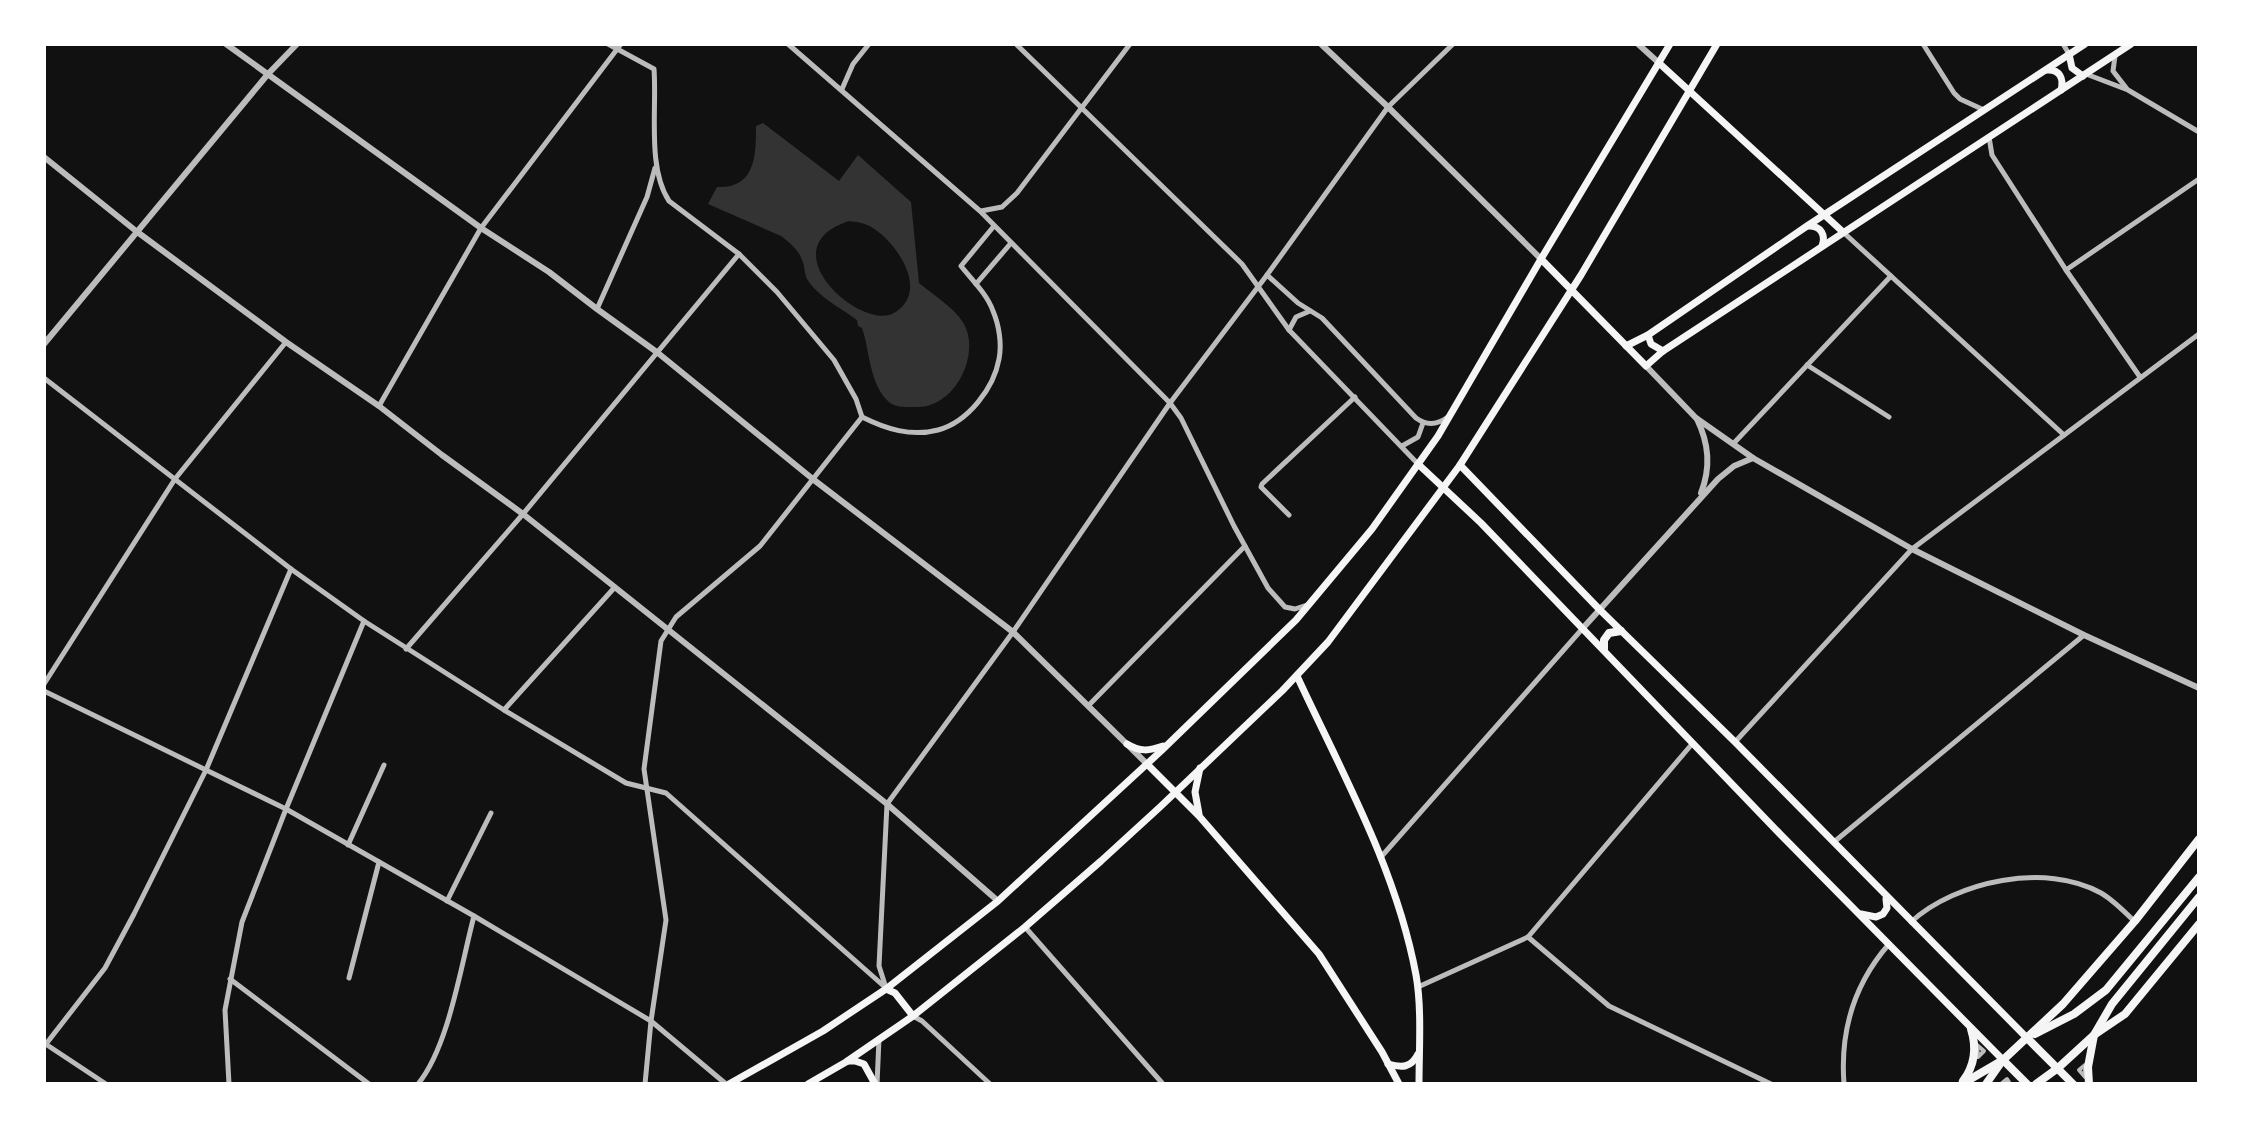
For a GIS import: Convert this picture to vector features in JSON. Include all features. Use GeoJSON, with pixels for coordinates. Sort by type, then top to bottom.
{"type":"FeatureCollection","features":[{"type":"Feature","properties":{"kind":"main road"},"geometry":{"type":"LineString","coordinates":[[728,1084],[823,1031],[886,989],[998,901],[1169,744],[1296,620],[1372,529],[1452,414],[1670,44]]}},
{"type":"Feature","properties":{"kind":"main road"},"geometry":{"type":"LineString","coordinates":[[808,1084],[913,1016],[1025,927],[1175,792],[1297,676],[1328,642],[1460,465],[1572,289],[1717,44]]}},
{"type":"Feature","properties":{"kind":"main road"},"geometry":{"type":"LineString","coordinates":[[1626,346],[1648,335],[1807,226],[2085,44]]}},
{"type":"Feature","properties":{"kind":"main road"},"geometry":{"type":"LineString","coordinates":[[2113,44],[2115,54]]}},
{"type":"Feature","properties":{"kind":"main road"},"geometry":{"type":"LineString","coordinates":[[1541,259],[1646,366],[1663,351],[2131,44]]}},
{"type":"Feature","properties":{"kind":"main road"},"geometry":{"type":"LineString","coordinates":[[2069,54],[2072,68],[2085,75]]}},
{"type":"Feature","properties":{"kind":"main road"},"geometry":{"type":"LineString","coordinates":[[1659,63],[1843,232]]}},
{"type":"Feature","properties":{"kind":"main road"},"geometry":{"type":"LineString","coordinates":[[2045,70],[2057,72],[2063,83],[2061,90]]}},
{"type":"Feature","properties":{"kind":"main road"},"geometry":{"type":"LineString","coordinates":[[1807,226],[1821,231],[1824,236],[1822,246]]}},
{"type":"Feature","properties":{"kind":"main road"},"geometry":{"type":"LineString","coordinates":[[1648,335],[1651,344],[1663,351]]}},
{"type":"Feature","properties":{"kind":"main road"},"geometry":{"type":"LineString","coordinates":[[1418,464],[1481,523],[2027,1084]]}},
{"type":"Feature","properties":{"kind":"main road"},"geometry":{"type":"LineString","coordinates":[[1460,465],[1600,610],[2073,1084]]}},
{"type":"Feature","properties":{"kind":"main road"},"geometry":{"type":"LineString","coordinates":[[1604,649],[1604,640],[1609,633],[1621,631]]}},
{"type":"Feature","properties":{"kind":"main road"},"geometry":{"type":"LineString","coordinates":[[1297,676],[1398,900],[1418,987],[1419,1084]]}},
{"type":"Feature","properties":{"kind":"main road"},"geometry":{"type":"LineString","coordinates":[[1127,744],[1136,750],[1151,750],[1169,744]]}},
{"type":"Feature","properties":{"kind":"main road"},"geometry":{"type":"LineString","coordinates":[[1147,764],[1199,816],[1319,954],[1399,1084]]}},
{"type":"Feature","properties":{"kind":"main road"},"geometry":{"type":"LineString","coordinates":[[1199,816],[1195,792],[1201,767]]}},
{"type":"Feature","properties":{"kind":"main road"},"geometry":{"type":"LineString","coordinates":[[1986,1084],[2003,1060],[2079,986],[2199,839]]}},
{"type":"Feature","properties":{"kind":"main road"},"geometry":{"type":"LineString","coordinates":[[2027,1038],[2074,1014],[2106,990],[2199,877]]}},
{"type":"Feature","properties":{"kind":"main road"},"geometry":{"type":"LineString","coordinates":[[1859,914],[1876,917],[1883,914],[1887,908],[1885,896]]}},
{"type":"Feature","properties":{"kind":"main road"},"geometry":{"type":"LineString","coordinates":[[2087,1080],[2094,1035],[2112,1004],[2199,897]]}},
{"type":"Feature","properties":{"kind":"main road"},"geometry":{"type":"LineString","coordinates":[[2036,1084],[2094,1035],[2125,1014],[2199,924]]}},
{"type":"Feature","properties":{"kind":"main road"},"geometry":{"type":"LineString","coordinates":[[886,989],[895,993],[913,1016]]}},
{"type":"Feature","properties":{"kind":"main road"},"geometry":{"type":"LineString","coordinates":[[1961,1084],[1974,1059],[1971,1029]]}},
{"type":"Feature","properties":{"kind":"main road"},"geometry":{"type":"LineString","coordinates":[[1388,1064],[1408,1066],[1415,1061],[1419,1052]]}},
{"type":"Feature","properties":{"kind":"main road"},"geometry":{"type":"LineString","coordinates":[[1961,1084],[2003,1060]]}},
{"type":"Feature","properties":{"kind":"main road"},"geometry":{"type":"LineString","coordinates":[[846,1062],[864,1064],[876,1084]]}},
{"type":"Feature","properties":{"kind":"street"},"geometry":{"type":"LineString","coordinates":[[226,44],[481,228],[549,272],[658,353],[814,480],[1013,632],[1147,764]]}},
{"type":"Feature","properties":{"kind":"street"},"geometry":{"type":"LineString","coordinates":[[44,344],[268,74],[297,44]]}},
{"type":"Feature","properties":{"kind":"street"},"geometry":{"type":"LineString","coordinates":[[597,309],[647,197],[655,167],[654,69],[619,47],[608,44]]}},
{"type":"Feature","properties":{"kind":"street"},"geometry":{"type":"LineString","coordinates":[[788,44],[980,211],[1170,403],[1181,418],[1268,588],[1282,605],[1295,609],[1308,604]]}},
{"type":"Feature","properties":{"kind":"street"},"geometry":{"type":"LineString","coordinates":[[842,89],[853,64],[869,44]]}},
{"type":"Feature","properties":{"kind":"street"},"geometry":{"type":"LineString","coordinates":[[1016,44],[1242,264],[1289,330],[1418,464]]}},
{"type":"Feature","properties":{"kind":"street"},"geometry":{"type":"LineString","coordinates":[[980,211],[1002,207],[1017,193],[1130,44]]}},
{"type":"Feature","properties":{"kind":"street"},"geometry":{"type":"LineString","coordinates":[[1321,44],[1541,259]]}},
{"type":"Feature","properties":{"kind":"street"},"geometry":{"type":"LineString","coordinates":[[886,989],[879,966],[887,804],[1013,632],[1170,403],[1388,107],[1453,44]]}},
{"type":"Feature","properties":{"kind":"street"},"geometry":{"type":"LineString","coordinates":[[1638,44],[1659,63]]}},
{"type":"Feature","properties":{"kind":"street"},"geometry":{"type":"LineString","coordinates":[[1923,44],[1954,93],[1985,110]]}},
{"type":"Feature","properties":{"kind":"street"},"geometry":{"type":"LineString","coordinates":[[2063,44],[2069,54]]}},
{"type":"Feature","properties":{"kind":"street"},"geometry":{"type":"LineString","coordinates":[[379,406],[481,228],[619,47]]}},
{"type":"Feature","properties":{"kind":"street"},"geometry":{"type":"LineString","coordinates":[[2115,54],[2113,71],[2128,90]]}},
{"type":"Feature","properties":{"kind":"street"},"geometry":{"type":"LineString","coordinates":[[2085,75],[2128,90],[2199,132]]}},
{"type":"Feature","properties":{"kind":"street"},"geometry":{"type":"LineString","coordinates":[[1989,137],[1992,155],[2140,377]]}},
{"type":"Feature","properties":{"kind":"street"},"geometry":{"type":"LineString","coordinates":[[44,157],[136,231],[523,514],[887,804],[998,901]]}},
{"type":"Feature","properties":{"kind":"street"},"geometry":{"type":"LineString","coordinates":[[655,167],[662,191],[669,201],[739,254],[777,292],[834,360],[856,399],[862,417],[899,432],[934,431],[950,426],[970,411],[997,368],[1000,355],[998,324],[993,308],[961,266],[994,226]]}},
{"type":"Feature","properties":{"kind":"street"},"geometry":{"type":"LineString","coordinates":[[2066,270],[2199,179]]}},
{"type":"Feature","properties":{"kind":"street"},"geometry":{"type":"LineString","coordinates":[[1843,232],[2064,435]]}},
{"type":"Feature","properties":{"kind":"street"},"geometry":{"type":"LineString","coordinates":[[976,284],[1011,243]]}},
{"type":"Feature","properties":{"kind":"street"},"geometry":{"type":"LineString","coordinates":[[406,649],[523,514],[739,254]]}},
{"type":"Feature","properties":{"kind":"street"},"geometry":{"type":"LineString","coordinates":[[1267,275],[1298,303],[1322,318],[1423,423],[1442,421],[1452,414]]}},
{"type":"Feature","properties":{"kind":"street"},"geometry":{"type":"LineString","coordinates":[[1732,445],[1891,276]]}},
{"type":"Feature","properties":{"kind":"street"},"geometry":{"type":"LineString","coordinates":[[1289,330],[1296,317],[1311,311]]}},
{"type":"Feature","properties":{"kind":"street"},"geometry":{"type":"LineString","coordinates":[[1735,742],[1912,549],[2199,334]]}},
{"type":"Feature","properties":{"kind":"street"},"geometry":{"type":"LineString","coordinates":[[44,684],[175,479],[286,342]]}},
{"type":"Feature","properties":{"kind":"street"},"geometry":{"type":"LineString","coordinates":[[1807,365],[1889,417]]}},
{"type":"Feature","properties":{"kind":"street"},"geometry":{"type":"LineString","coordinates":[[1646,366],[1696,418],[1753,458],[1912,549],[2084,635],[2199,688]]}},
{"type":"Feature","properties":{"kind":"street"},"geometry":{"type":"LineString","coordinates":[[44,378],[291,569],[364,621],[626,783],[666,793],[886,989]]}},
{"type":"Feature","properties":{"kind":"street"},"geometry":{"type":"LineString","coordinates":[[1289,515],[1261,487],[1262,484],[1355,397]]}},
{"type":"Feature","properties":{"kind":"street"},"geometry":{"type":"LineString","coordinates":[[645,1084],[666,920],[644,769],[661,641],[676,617],[760,546],[862,417]]}},
{"type":"Feature","properties":{"kind":"street"},"geometry":{"type":"LineString","coordinates":[[1696,418],[1703,431],[1708,454],[1706,478],[1697,500]]}},
{"type":"Feature","properties":{"kind":"street"},"geometry":{"type":"LineString","coordinates":[[1402,446],[1418,437],[1423,423]]}},
{"type":"Feature","properties":{"kind":"street"},"geometry":{"type":"LineString","coordinates":[[1381,857],[1697,500],[1728,470],[1753,458]]}},
{"type":"Feature","properties":{"kind":"street"},"geometry":{"type":"LineString","coordinates":[[1088,706],[1245,546]]}},
{"type":"Feature","properties":{"kind":"street"},"geometry":{"type":"LineString","coordinates":[[106,1084],[45,1044],[105,968],[206,770],[291,569]]}},
{"type":"Feature","properties":{"kind":"street"},"geometry":{"type":"LineString","coordinates":[[504,710],[615,587]]}},
{"type":"Feature","properties":{"kind":"street"},"geometry":{"type":"LineString","coordinates":[[229,1084],[225,1010],[242,922],[364,621]]}},
{"type":"Feature","properties":{"kind":"street"},"geometry":{"type":"LineString","coordinates":[[1833,843],[2084,635]]}},
{"type":"Feature","properties":{"kind":"street"},"geometry":{"type":"LineString","coordinates":[[44,691],[286,809],[474,916],[651,1021],[728,1084]]}},
{"type":"Feature","properties":{"kind":"street"},"geometry":{"type":"LineString","coordinates":[[1418,987],[1528,937],[1693,743]]}},
{"type":"Feature","properties":{"kind":"street"},"geometry":{"type":"LineString","coordinates":[[348,845],[384,765]]}},
{"type":"Feature","properties":{"kind":"street"},"geometry":{"type":"LineString","coordinates":[[447,901],[491,813]]}},
{"type":"Feature","properties":{"kind":"street"},"geometry":{"type":"LineString","coordinates":[[349,978],[379,862]]}},
{"type":"Feature","properties":{"kind":"street"},"geometry":{"type":"LineString","coordinates":[[1911,923],[1932,906],[1967,889],[2029,879],[2055,880],[2090,888],[2109,898],[2135,921]]}},
{"type":"Feature","properties":{"kind":"street"},"geometry":{"type":"LineString","coordinates":[[418,1084],[427,1073],[443,1038],[474,916]]}},
{"type":"Feature","properties":{"kind":"street"},"geometry":{"type":"LineString","coordinates":[[1025,927],[1163,1084]]}},
{"type":"Feature","properties":{"kind":"street"},"geometry":{"type":"LineString","coordinates":[[1528,937],[1609,1006],[1771,1084]]}},
{"type":"Feature","properties":{"kind":"street"},"geometry":{"type":"LineString","coordinates":[[1844,1084],[1844,1047],[1854,1002],[1869,968],[1889,944]]}},
{"type":"Feature","properties":{"kind":"street"},"geometry":{"type":"LineString","coordinates":[[230,979],[369,1084]]}},
{"type":"Feature","properties":{"kind":"street"},"geometry":{"type":"LineString","coordinates":[[913,1016],[990,1084]]}},
{"type":"Feature","properties":{"kind":"street"},"geometry":{"type":"LineString","coordinates":[[876,1084],[879,1039]]}},
{"type":"Feature","properties":{"kind":"shaded area"},"geometry":{"type":"Polygon","coordinates":[[[763,123],[839,181],[858,155],[911,202],[919,283],[955,312],[968,335],[968,359],[964,371],[958,383],[941,400],[919,407],[889,402],[877,386],[862,328],[857,320],[823,297],[812,285],[806,277],[801,256],[793,246],[781,236],[708,204],[717,187],[740,182],[751,168],[756,126],[763,123]],[[849,221],[826,233],[817,249],[818,267],[828,284],[862,310],[879,316],[894,313],[904,304],[909,293],[910,281],[900,256],[883,235],[870,226],[849,221]]]}}]}
